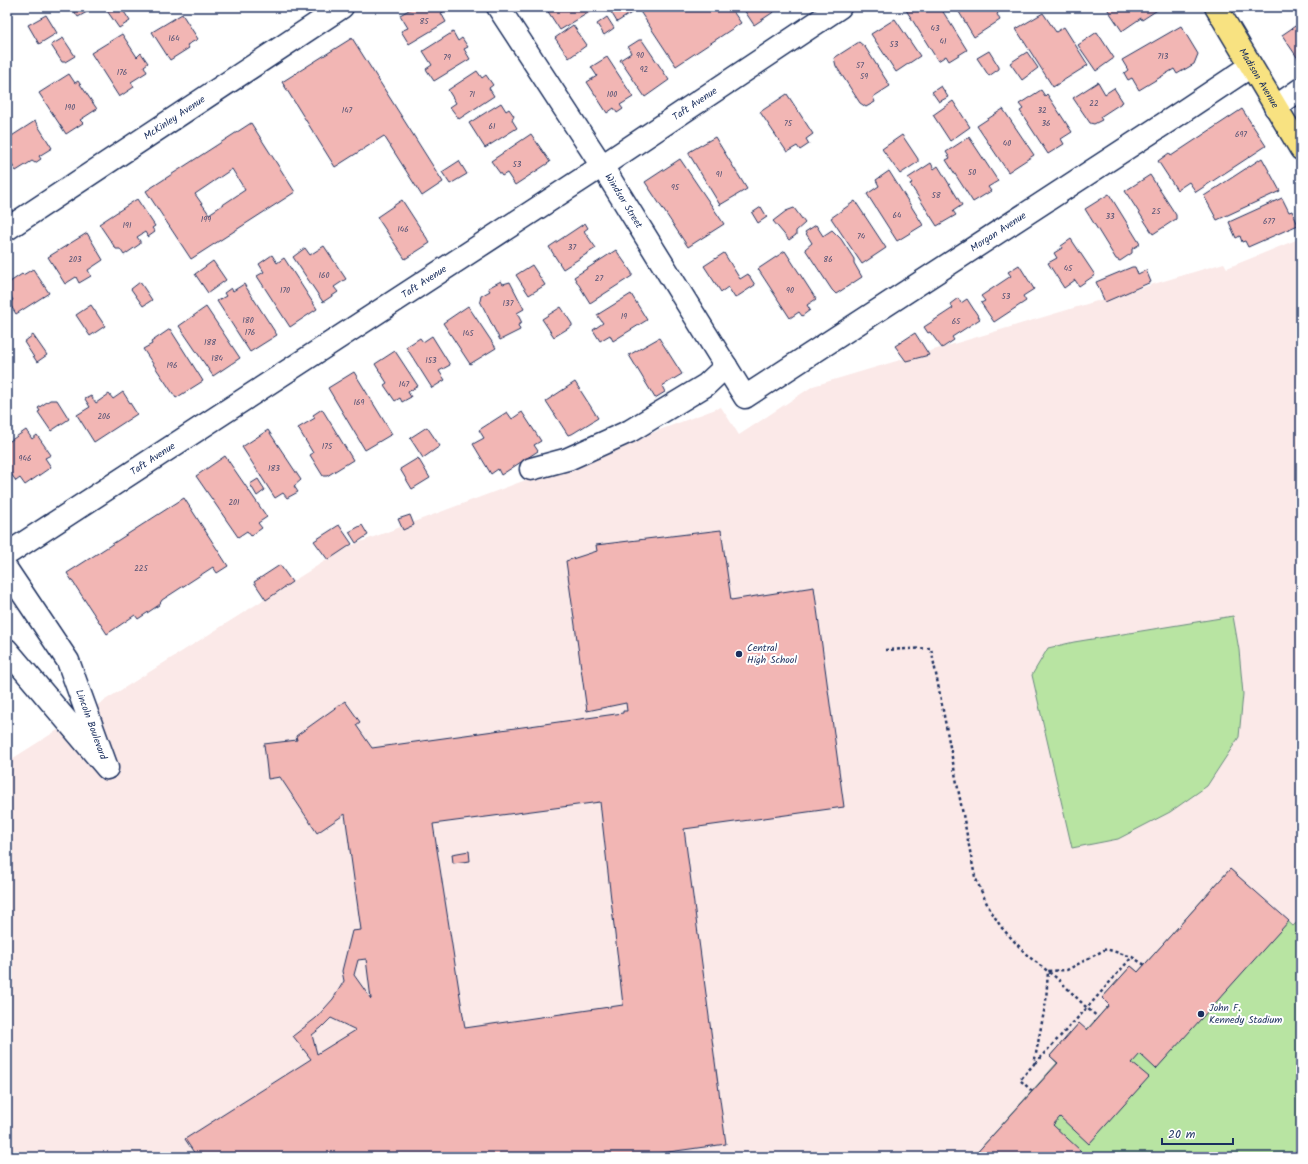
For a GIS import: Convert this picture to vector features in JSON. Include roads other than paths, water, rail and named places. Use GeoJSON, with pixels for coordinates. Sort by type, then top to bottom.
{"type":"FeatureCollection","features":[{"type":"Feature","properties":{"kind":"main road","name":"Madison Avenue"},"geometry":{"type":"LineString","coordinates":[[1216,7],[1301,149]]}},
{"type":"Feature","properties":{"kind":"street","name":"McKinley Avenue"},"geometry":{"type":"LineString","coordinates":[[7,229],[342,7]]}},
{"type":"Feature","properties":{"kind":"street","name":"Windsor Street"},"geometry":{"type":"LineString","coordinates":[[498,7],[602,166],[744,397]]}},
{"type":"Feature","properties":{"kind":"street","name":"Taft Avenue"},"geometry":{"type":"LineString","coordinates":[[7,554],[602,166],[840,7]]}},
{"type":"Feature","properties":{"kind":"street","name":"Morgan Avenue"},"geometry":{"type":"LineString","coordinates":[[744,397],[1251,66]]}},
{"type":"Feature","properties":{"kind":"street"},"geometry":{"type":"LineString","coordinates":[[1275,107],[1301,89]]}},
{"type":"Feature","properties":{"kind":"street"},"geometry":{"type":"LineString","coordinates":[[531,469],[568,459],[630,431],[706,385],[726,366]]}},
{"type":"Feature","properties":{"kind":"street","name":"Lincoln Boulevard"},"geometry":{"type":"LineString","coordinates":[[7,570],[68,661],[107,768],[7,650]]}},
{"type":"Feature","properties":{"kind":"place","name":"Central High School"},"geometry":{"type":"Point","coordinates":[739,654]}},
{"type":"Feature","properties":{"kind":"place","name":"John F. Kennedy Stadium"},"geometry":{"type":"Point","coordinates":[1201,1014]}}]}
